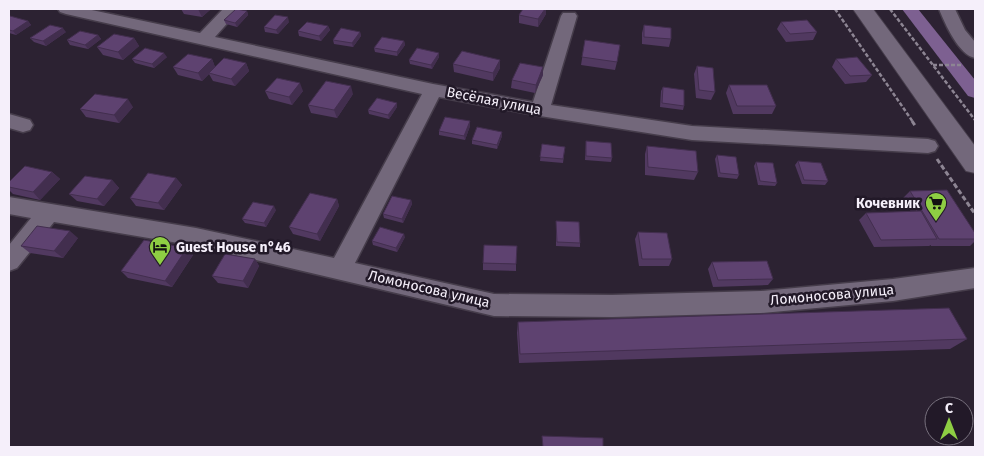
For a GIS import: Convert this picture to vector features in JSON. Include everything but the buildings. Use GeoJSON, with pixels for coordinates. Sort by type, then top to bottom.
{"type":"FeatureCollection","features":[{"type":"Feature","properties":{"kind":"main road"},"geometry":{"type":"LineString","coordinates":[[863,9],[975,164]]}},
{"type":"Feature","properties":{"kind":"street","name":"Весёлая улица"},"geometry":{"type":"LineString","coordinates":[[66,9],[433,90],[540,110],[692,133],[928,146]]}},
{"type":"Feature","properties":{"kind":"street"},"geometry":{"type":"LineString","coordinates":[[204,39],[232,9]]}},
{"type":"Feature","properties":{"kind":"street"},"geometry":{"type":"LineString","coordinates":[[947,9],[971,59]]}},
{"type":"Feature","properties":{"kind":"street"},"geometry":{"type":"LineString","coordinates":[[540,110],[569,16]]}},
{"type":"Feature","properties":{"kind":"street"},"geometry":{"type":"LineString","coordinates":[[957,31],[975,31]]}},
{"type":"Feature","properties":{"kind":"street"},"geometry":{"type":"LineString","coordinates":[[340,269],[433,90]]}},
{"type":"Feature","properties":{"kind":"street","name":"Ломоносова улица"},"geometry":{"type":"LineString","coordinates":[[9,206],[196,237],[494,305],[602,306],[761,302],[893,290],[975,278]]}},
{"type":"Feature","properties":{"kind":"street"},"geometry":{"type":"LineString","coordinates":[[9,261],[48,213]]}},
{"type":"Feature","properties":{"kind":"path"},"geometry":{"type":"LineString","coordinates":[[835,9],[975,214]]}},
{"type":"Feature","properties":{"kind":"path"},"geometry":{"type":"LineString","coordinates":[[890,9],[975,120]]}},
{"type":"Feature","properties":{"kind":"path"},"geometry":{"type":"LineString","coordinates":[[934,65],[971,59]]}},
{"type":"Feature","properties":{"kind":"waterway"},"geometry":{"type":"LineString","coordinates":[[910,9],[975,92]]}},
{"type":"Feature","properties":{"kind":"place","name":"Кочевник"},"geometry":{"type":"Point","coordinates":[936,222]}},
{"type":"Feature","properties":{"kind":"place","name":"Guest House n°46"},"geometry":{"type":"Point","coordinates":[160,266]}}]}
